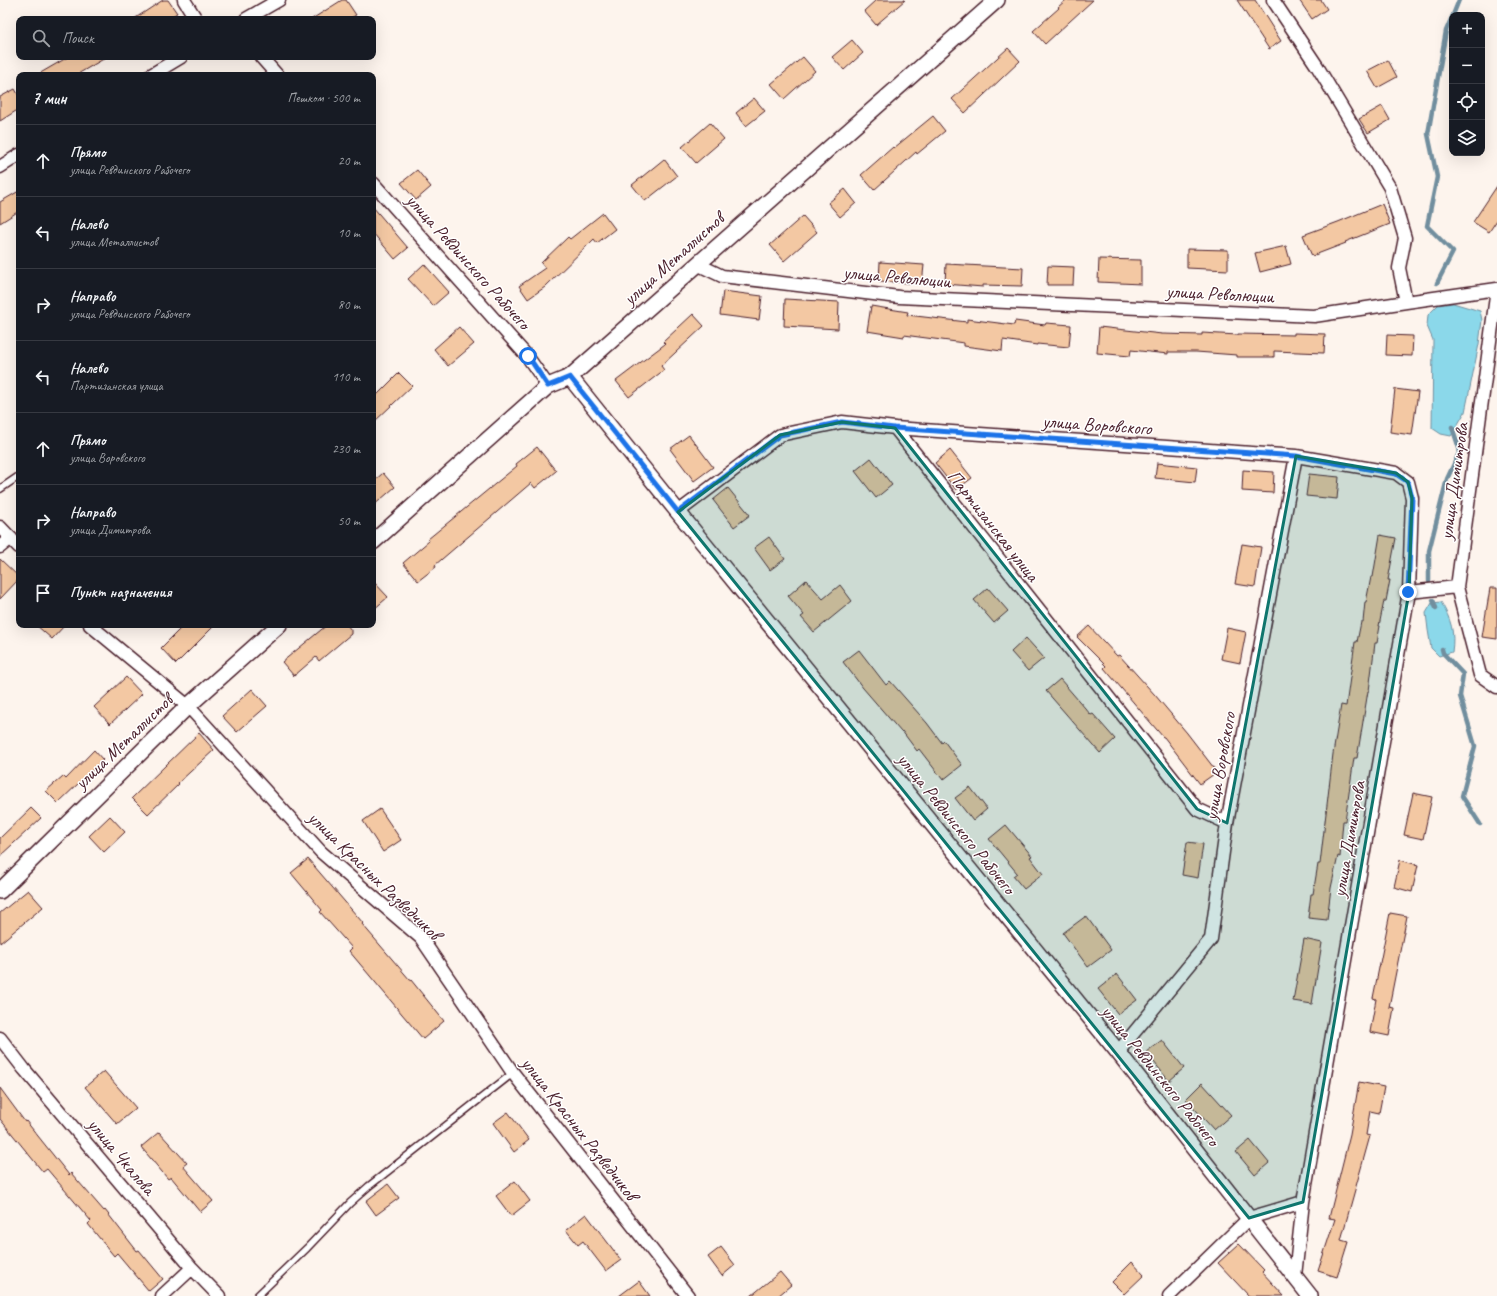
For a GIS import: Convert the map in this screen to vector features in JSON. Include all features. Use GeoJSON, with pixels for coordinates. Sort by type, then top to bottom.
{"type":"FeatureCollection","features":[{"type":"Feature","properties":{"kind":"street"},"geometry":{"type":"LineString","coordinates":[[184,0],[194,16]]}},
{"type":"Feature","properties":{"kind":"street"},"geometry":{"type":"LineString","coordinates":[[251,16],[279,0]]}},
{"type":"Feature","properties":{"kind":"street","name":"улица Металлистов"},"geometry":{"type":"LineString","coordinates":[[376,539],[548,386],[570,377],[995,0]]}},
{"type":"Feature","properties":{"kind":"street"},"geometry":{"type":"LineString","coordinates":[[1273,0],[1317,66],[1390,188],[1405,238],[1399,268],[1406,302]]}},
{"type":"Feature","properties":{"kind":"street"},"geometry":{"type":"LineString","coordinates":[[156,72],[176,60]]}},
{"type":"Feature","properties":{"kind":"street"},"geometry":{"type":"LineString","coordinates":[[264,60],[274,72]]}},
{"type":"Feature","properties":{"kind":"street"},"geometry":{"type":"LineString","coordinates":[[0,167],[16,157]]}},
{"type":"Feature","properties":{"kind":"street","name":"улица Ревдинского Рабочего"},"geometry":{"type":"LineString","coordinates":[[376,186],[528,356],[548,386]]}},
{"type":"Feature","properties":{"kind":"street","name":"улица Революции"},"geometry":{"type":"LineString","coordinates":[[697,264],[722,276],[899,297],[1314,316],[1497,289]]}},
{"type":"Feature","properties":{"kind":"street","name":"улица Димитрова"},"geometry":{"type":"LineString","coordinates":[[1497,289],[1457,587],[1480,675],[1497,687]]}},
{"type":"Feature","properties":{"kind":"street","name":"улица Ревдинского Рабочего"},"geometry":{"type":"LineString","coordinates":[[570,377],[678,512],[1118,1052],[1310,1296]]}},
{"type":"Feature","properties":{"kind":"street"},"geometry":{"type":"LineString","coordinates":[[678,512],[780,435],[842,422],[894,428]]}},
{"type":"Feature","properties":{"kind":"street","name":"улица Воровского"},"geometry":{"type":"LineString","coordinates":[[894,428],[1296,456],[1396,474],[1408,482]]}},
{"type":"Feature","properties":{"kind":"street","name":"Партизанская улица"},"geometry":{"type":"LineString","coordinates":[[894,428],[1197,809],[1227,823]]}},
{"type":"Feature","properties":{"kind":"street","name":"улица Воровского"},"geometry":{"type":"LineString","coordinates":[[1118,1052],[1211,939],[1227,823],[1296,456]]}},
{"type":"Feature","properties":{"kind":"street","name":"улица Димитрова"},"geometry":{"type":"LineString","coordinates":[[1295,1276],[1303,1202],[1408,592],[1412,498],[1408,482]]}},
{"type":"Feature","properties":{"kind":"street"},"geometry":{"type":"LineString","coordinates":[[0,527],[16,544]]}},
{"type":"Feature","properties":{"kind":"street"},"geometry":{"type":"LineString","coordinates":[[0,547],[10,538]]}},
{"type":"Feature","properties":{"kind":"street"},"geometry":{"type":"LineString","coordinates":[[1408,592],[1457,587]]}},
{"type":"Feature","properties":{"kind":"street","name":"улица Красных Разведчиков"},"geometry":{"type":"LineString","coordinates":[[94,628],[188,706],[321,852],[421,938],[513,1073],[688,1296]]}},
{"type":"Feature","properties":{"kind":"street","name":"улица Металлистов"},"geometry":{"type":"LineString","coordinates":[[0,891],[188,706],[276,628]]}},
{"type":"Feature","properties":{"kind":"street","name":"улица Чкалова"},"geometry":{"type":"LineString","coordinates":[[0,1038],[24,1069],[192,1268],[219,1296]]}},
{"type":"Feature","properties":{"kind":"street"},"geometry":{"type":"LineString","coordinates":[[1169,1296],[1249,1218],[1303,1202]]}},
{"type":"Feature","properties":{"kind":"street"},"geometry":{"type":"LineString","coordinates":[[162,1296],[192,1268]]}},
{"type":"Feature","properties":{"kind":"lane"},"geometry":{"type":"LineString","coordinates":[[0,489],[16,478]]}},
{"type":"Feature","properties":{"kind":"lane"},"geometry":{"type":"LineString","coordinates":[[257,1296],[369,1186],[513,1073]]}},
{"type":"Feature","properties":{"kind":"highlighted area"},"geometry":{"type":"Polygon","coordinates":[[[842,422],[895,428],[1197,809],[1227,823],[1296,456],[1396,473],[1408,482],[1412,498],[1409,592],[1303,1202],[1249,1218],[678,512],[780,435],[842,422]]]}},
{"type":"Feature","properties":{"kind":"water"},"geometry":{"type":"Polygon","coordinates":[[[1453,303],[1480,311],[1482,320],[1479,344],[1465,412],[1451,436],[1441,434],[1432,428],[1433,340],[1427,326],[1428,315],[1438,305],[1453,303]]]}},
{"type":"Feature","properties":{"kind":"water"},"geometry":{"type":"Polygon","coordinates":[[[1441,602],[1451,626],[1453,645],[1452,652],[1439,656],[1431,648],[1426,613],[1432,603],[1441,602]]]}},
{"type":"Feature","properties":{"kind":"building"},"geometry":{"type":"Polygon","coordinates":[[[163,0],[168,0],[177,13],[172,16],[139,16],[163,0]]]}},
{"type":"Feature","properties":{"kind":"building"},"geometry":{"type":"Polygon","coordinates":[[[342,0],[346,0],[356,15],[354,16],[317,16],[342,0]]]}},
{"type":"Feature","properties":{"kind":"building"},"geometry":{"type":"Polygon","coordinates":[[[876,0],[905,0],[876,25],[864,11],[876,0]]]}},
{"type":"Feature","properties":{"kind":"building"},"geometry":{"type":"Polygon","coordinates":[[[1066,0],[1093,0],[1045,44],[1033,31],[1066,0]]]}},
{"type":"Feature","properties":{"kind":"building"},"geometry":{"type":"Polygon","coordinates":[[[1237,0],[1255,0],[1281,41],[1269,49],[1237,0]]]}},
{"type":"Feature","properties":{"kind":"building"},"geometry":{"type":"Polygon","coordinates":[[[1299,0],[1321,0],[1327,9],[1312,19],[1299,0]]]}},
{"type":"Feature","properties":{"kind":"building"},"geometry":{"type":"Polygon","coordinates":[[[852,40],[863,53],[844,70],[832,57],[852,40]]]}},
{"type":"Feature","properties":{"kind":"building"},"geometry":{"type":"Polygon","coordinates":[[[1008,48],[1020,61],[965,113],[952,99],[1008,48]]]}},
{"type":"Feature","properties":{"kind":"building"},"geometry":{"type":"Polygon","coordinates":[[[803,57],[815,71],[784,99],[771,84],[803,57]]]}},
{"type":"Feature","properties":{"kind":"building"},"geometry":{"type":"Polygon","coordinates":[[[63,60],[102,60],[81,72],[42,72],[63,60]]]}},
{"type":"Feature","properties":{"kind":"building"},"geometry":{"type":"Polygon","coordinates":[[[1388,60],[1397,77],[1377,88],[1367,71],[1388,60]]]}},
{"type":"Feature","properties":{"kind":"building"},"geometry":{"type":"Polygon","coordinates":[[[15,89],[16,91],[16,111],[0,121],[0,97],[15,89]]]}},
{"type":"Feature","properties":{"kind":"building"},"geometry":{"type":"Polygon","coordinates":[[[754,98],[765,111],[746,126],[736,113],[754,98]]]}},
{"type":"Feature","properties":{"kind":"building"},"geometry":{"type":"Polygon","coordinates":[[[1382,106],[1390,120],[1368,133],[1359,119],[1382,106]]]}},
{"type":"Feature","properties":{"kind":"building"},"geometry":{"type":"Polygon","coordinates":[[[933,116],[945,131],[917,154],[916,152],[874,190],[861,175],[893,147],[894,148],[933,116]]]}},
{"type":"Feature","properties":{"kind":"building"},"geometry":{"type":"Polygon","coordinates":[[[710,123],[724,139],[696,163],[682,147],[710,123]]]}},
{"type":"Feature","properties":{"kind":"building"},"geometry":{"type":"Polygon","coordinates":[[[664,159],[677,176],[645,201],[632,185],[664,159]]]}},
{"type":"Feature","properties":{"kind":"building"},"geometry":{"type":"Polygon","coordinates":[[[417,170],[431,187],[416,200],[401,183],[417,170]]]}},
{"type":"Feature","properties":{"kind":"building"},"geometry":{"type":"Polygon","coordinates":[[[1497,186],[1497,220],[1489,232],[1473,222],[1497,186]]]}},
{"type":"Feature","properties":{"kind":"building"},"geometry":{"type":"Polygon","coordinates":[[[845,189],[856,203],[840,217],[828,203],[845,189]]]}},
{"type":"Feature","properties":{"kind":"building"},"geometry":{"type":"Polygon","coordinates":[[[16,193],[16,213],[0,223],[0,202],[16,193]]]}},
{"type":"Feature","properties":{"kind":"building"},"geometry":{"type":"Polygon","coordinates":[[[1382,204],[1390,224],[1312,256],[1303,235],[1382,204]]]}},
{"type":"Feature","properties":{"kind":"building"},"geometry":{"type":"Polygon","coordinates":[[[376,211],[408,248],[395,259],[376,237],[376,211]]]}},
{"type":"Feature","properties":{"kind":"building"},"geometry":{"type":"Polygon","coordinates":[[[603,213],[615,229],[597,243],[594,239],[545,287],[528,299],[519,286],[545,268],[541,263],[568,237],[570,239],[603,213]]]}},
{"type":"Feature","properties":{"kind":"building"},"geometry":{"type":"Polygon","coordinates":[[[803,216],[817,232],[784,261],[770,245],[803,216]]]}},
{"type":"Feature","properties":{"kind":"building"},"geometry":{"type":"Polygon","coordinates":[[[1286,246],[1291,264],[1260,272],[1255,253],[1286,246]]]}},
{"type":"Feature","properties":{"kind":"building"},"geometry":{"type":"Polygon","coordinates":[[[1187,249],[1228,250],[1228,270],[1187,268],[1187,249]]]}},
{"type":"Feature","properties":{"kind":"building"},"geometry":{"type":"Polygon","coordinates":[[[1099,259],[1141,260],[1141,284],[1098,282],[1099,259]]]}},
{"type":"Feature","properties":{"kind":"building"},"geometry":{"type":"Polygon","coordinates":[[[880,262],[924,265],[922,284],[879,281],[880,262]]]}},
{"type":"Feature","properties":{"kind":"building"},"geometry":{"type":"Polygon","coordinates":[[[424,264],[449,292],[433,306],[408,279],[424,264]]]}},
{"type":"Feature","properties":{"kind":"building"},"geometry":{"type":"Polygon","coordinates":[[[946,264],[1023,268],[1022,286],[983,285],[983,287],[945,284],[946,264]]]}},
{"type":"Feature","properties":{"kind":"building"},"geometry":{"type":"Polygon","coordinates":[[[1048,266],[1074,267],[1073,285],[1047,285],[1048,266]]]}},
{"type":"Feature","properties":{"kind":"building"},"geometry":{"type":"Polygon","coordinates":[[[723,291],[762,296],[759,320],[720,315],[723,291]]]}},
{"type":"Feature","properties":{"kind":"building"},"geometry":{"type":"Polygon","coordinates":[[[785,299],[839,302],[838,329],[784,326],[785,299]]]}},
{"type":"Feature","properties":{"kind":"building"},"geometry":{"type":"Polygon","coordinates":[[[871,306],[908,312],[907,315],[967,322],[967,319],[1014,325],[1015,321],[1045,325],[1046,323],[1071,325],[1069,347],[1037,345],[1003,340],[1002,351],[964,346],[964,343],[904,335],[904,337],[867,331],[871,306]]]}},
{"type":"Feature","properties":{"kind":"building"},"geometry":{"type":"Polygon","coordinates":[[[693,314],[704,326],[661,366],[664,370],[629,397],[616,381],[665,344],[663,342],[693,314]]]}},
{"type":"Feature","properties":{"kind":"building"},"geometry":{"type":"Polygon","coordinates":[[[459,327],[474,344],[448,366],[434,349],[459,327]]]}},
{"type":"Feature","properties":{"kind":"building"},"geometry":{"type":"Polygon","coordinates":[[[1099,327],[1162,334],[1325,334],[1324,353],[1274,351],[1274,357],[1237,357],[1237,355],[1196,352],[1168,352],[1168,354],[1131,350],[1130,356],[1097,353],[1099,327]]]}},
{"type":"Feature","properties":{"kind":"building"},"geometry":{"type":"Polygon","coordinates":[[[1387,335],[1413,336],[1412,356],[1386,355],[1387,335]]]}},
{"type":"Feature","properties":{"kind":"building"},"geometry":{"type":"Polygon","coordinates":[[[399,373],[412,386],[376,420],[376,396],[399,373]]]}},
{"type":"Feature","properties":{"kind":"building"},"geometry":{"type":"Polygon","coordinates":[[[1395,389],[1418,392],[1412,435],[1390,432],[1395,389]]]}},
{"type":"Feature","properties":{"kind":"building"},"geometry":{"type":"Polygon","coordinates":[[[689,435],[713,467],[694,481],[670,449],[689,435]]]}},
{"type":"Feature","properties":{"kind":"building"},"geometry":{"type":"Polygon","coordinates":[[[537,447],[556,471],[535,488],[531,483],[435,565],[436,567],[418,581],[403,563],[429,541],[428,539],[517,466],[516,464],[537,447]]]}},
{"type":"Feature","properties":{"kind":"building"},"geometry":{"type":"Polygon","coordinates":[[[950,450],[972,478],[956,490],[935,463],[950,450]]]}},
{"type":"Feature","properties":{"kind":"building"},"geometry":{"type":"Polygon","coordinates":[[[871,458],[892,485],[876,498],[855,471],[871,458]]]}},
{"type":"Feature","properties":{"kind":"building"},"geometry":{"type":"Polygon","coordinates":[[[1157,463],[1197,467],[1195,482],[1155,478],[1157,463]]]}},
{"type":"Feature","properties":{"kind":"building"},"geometry":{"type":"Polygon","coordinates":[[[1243,470],[1274,472],[1273,493],[1242,491],[1243,470]]]}},
{"type":"Feature","properties":{"kind":"building"},"geometry":{"type":"Polygon","coordinates":[[[383,473],[395,487],[376,503],[376,479],[383,473]]]}},
{"type":"Feature","properties":{"kind":"building"},"geometry":{"type":"Polygon","coordinates":[[[1309,474],[1339,477],[1337,499],[1306,496],[1309,474]]]}},
{"type":"Feature","properties":{"kind":"building"},"geometry":{"type":"Polygon","coordinates":[[[728,488],[750,515],[734,527],[713,500],[728,488]]]}},
{"type":"Feature","properties":{"kind":"building"},"geometry":{"type":"Polygon","coordinates":[[[1380,535],[1396,538],[1388,580],[1390,580],[1386,601],[1384,601],[1377,643],[1375,643],[1369,691],[1357,758],[1354,758],[1345,821],[1343,821],[1340,857],[1338,856],[1331,888],[1327,920],[1308,918],[1311,894],[1313,894],[1318,864],[1320,864],[1333,754],[1341,705],[1346,706],[1355,642],[1357,642],[1361,622],[1363,622],[1365,602],[1371,577],[1373,577],[1380,535]]]}},
{"type":"Feature","properties":{"kind":"building"},"geometry":{"type":"Polygon","coordinates":[[[769,537],[785,559],[770,570],[754,548],[769,537]]]}},
{"type":"Feature","properties":{"kind":"building"},"geometry":{"type":"Polygon","coordinates":[[[1242,544],[1261,547],[1255,587],[1235,584],[1242,544]]]}},
{"type":"Feature","properties":{"kind":"building"},"geometry":{"type":"Polygon","coordinates":[[[0,559],[16,574],[16,582],[0,599],[0,559]]]}},
{"type":"Feature","properties":{"kind":"building"},"geometry":{"type":"Polygon","coordinates":[[[806,580],[823,599],[840,585],[852,601],[814,632],[801,617],[804,615],[788,596],[806,580]]]}},
{"type":"Feature","properties":{"kind":"building"},"geometry":{"type":"Polygon","coordinates":[[[376,584],[388,597],[376,607],[376,584]]]}},
{"type":"Feature","properties":{"kind":"building"},"geometry":{"type":"Polygon","coordinates":[[[988,588],[1008,611],[994,623],[974,600],[988,588]]]}},
{"type":"Feature","properties":{"kind":"building"},"geometry":{"type":"Polygon","coordinates":[[[1490,588],[1497,588],[1497,639],[1482,637],[1490,588]]]}},
{"type":"Feature","properties":{"kind":"building"},"geometry":{"type":"Polygon","coordinates":[[[1089,626],[1117,656],[1119,655],[1155,695],[1217,772],[1200,784],[1164,737],[1104,668],[1106,666],[1077,637],[1089,626]]]}},
{"type":"Feature","properties":{"kind":"building"},"geometry":{"type":"Polygon","coordinates":[[[39,628],[62,628],[52,639],[39,628]]]}},
{"type":"Feature","properties":{"kind":"building"},"geometry":{"type":"Polygon","coordinates":[[[181,628],[212,628],[176,664],[161,648],[181,628]]]}},
{"type":"Feature","properties":{"kind":"building"},"geometry":{"type":"Polygon","coordinates":[[[323,628],[349,628],[351,630],[351,634],[319,661],[316,657],[294,676],[282,662],[323,628]]]}},
{"type":"Feature","properties":{"kind":"building"},"geometry":{"type":"Polygon","coordinates":[[[1227,628],[1246,632],[1240,663],[1221,659],[1227,628]]]}},
{"type":"Feature","properties":{"kind":"building"},"geometry":{"type":"Polygon","coordinates":[[[1026,638],[1044,658],[1028,671],[1011,652],[1026,638]]]}},
{"type":"Feature","properties":{"kind":"building"},"geometry":{"type":"Polygon","coordinates":[[[859,650],[886,685],[890,681],[927,723],[942,743],[944,741],[962,765],[943,780],[919,749],[917,751],[902,731],[901,732],[863,688],[843,662],[859,650]]]}},
{"type":"Feature","properties":{"kind":"building"},"geometry":{"type":"Polygon","coordinates":[[[126,677],[142,694],[110,724],[94,707],[126,677]]]}},
{"type":"Feature","properties":{"kind":"building"},"geometry":{"type":"Polygon","coordinates":[[[1060,679],[1091,715],[1093,714],[1115,739],[1100,753],[1046,691],[1060,679]]]}},
{"type":"Feature","properties":{"kind":"building"},"geometry":{"type":"Polygon","coordinates":[[[252,689],[267,706],[237,732],[222,716],[252,689]]]}},
{"type":"Feature","properties":{"kind":"building"},"geometry":{"type":"Polygon","coordinates":[[[199,733],[214,750],[178,783],[179,784],[148,814],[132,798],[199,733]]]}},
{"type":"Feature","properties":{"kind":"building"},"geometry":{"type":"Polygon","coordinates":[[[94,750],[103,760],[58,803],[46,791],[63,776],[66,779],[94,750]]]}},
{"type":"Feature","properties":{"kind":"building"},"geometry":{"type":"Polygon","coordinates":[[[970,787],[987,809],[973,821],[955,798],[970,787]]]}},
{"type":"Feature","properties":{"kind":"building"},"geometry":{"type":"Polygon","coordinates":[[[1413,793],[1432,797],[1423,839],[1404,835],[1413,793]]]}},
{"type":"Feature","properties":{"kind":"building"},"geometry":{"type":"Polygon","coordinates":[[[31,808],[41,818],[0,856],[0,838],[31,808]]]}},
{"type":"Feature","properties":{"kind":"building"},"geometry":{"type":"Polygon","coordinates":[[[380,809],[401,840],[383,852],[363,821],[380,809]]]}},
{"type":"Feature","properties":{"kind":"building"},"geometry":{"type":"Polygon","coordinates":[[[110,816],[125,832],[104,852],[89,836],[110,816]]]}},
{"type":"Feature","properties":{"kind":"building"},"geometry":{"type":"Polygon","coordinates":[[[1006,825],[1032,856],[1030,857],[1043,874],[1024,889],[1013,876],[1017,873],[989,839],[1006,825]]]}},
{"type":"Feature","properties":{"kind":"building"},"geometry":{"type":"Polygon","coordinates":[[[1187,842],[1203,844],[1198,878],[1182,875],[1187,842]]]}},
{"type":"Feature","properties":{"kind":"building"},"geometry":{"type":"Polygon","coordinates":[[[308,859],[444,1021],[423,1039],[349,951],[352,948],[320,912],[322,910],[291,873],[308,859]]]}},
{"type":"Feature","properties":{"kind":"building"},"geometry":{"type":"Polygon","coordinates":[[[1400,860],[1418,865],[1412,892],[1394,887],[1400,860]]]}},
{"type":"Feature","properties":{"kind":"building"},"geometry":{"type":"Polygon","coordinates":[[[28,890],[43,907],[0,943],[0,913],[28,890]]]}},
{"type":"Feature","properties":{"kind":"building"},"geometry":{"type":"Polygon","coordinates":[[[1390,913],[1407,916],[1389,1007],[1394,1008],[1389,1036],[1370,1032],[1376,999],[1373,998],[1390,913]]]}},
{"type":"Feature","properties":{"kind":"building"},"geometry":{"type":"Polygon","coordinates":[[[1086,916],[1111,950],[1088,967],[1063,933],[1086,916]]]}},
{"type":"Feature","properties":{"kind":"building"},"geometry":{"type":"Polygon","coordinates":[[[1304,939],[1322,943],[1312,1004],[1293,1001],[1304,939]]]}},
{"type":"Feature","properties":{"kind":"building"},"geometry":{"type":"Polygon","coordinates":[[[1117,974],[1137,1000],[1118,1014],[1098,989],[1117,974]]]}},
{"type":"Feature","properties":{"kind":"building"},"geometry":{"type":"Polygon","coordinates":[[[1162,1040],[1184,1068],[1169,1081],[1146,1052],[1162,1040]]]}},
{"type":"Feature","properties":{"kind":"building"},"geometry":{"type":"Polygon","coordinates":[[[104,1071],[136,1108],[117,1124],[85,1087],[104,1071]]]}},
{"type":"Feature","properties":{"kind":"building"},"geometry":{"type":"Polygon","coordinates":[[[1359,1082],[1384,1087],[1379,1113],[1370,1111],[1366,1135],[1370,1136],[1341,1240],[1348,1242],[1337,1277],[1318,1271],[1335,1219],[1329,1218],[1350,1134],[1359,1082]]]}},
{"type":"Feature","properties":{"kind":"building"},"geometry":{"type":"Polygon","coordinates":[[[1202,1083],[1231,1115],[1214,1130],[1186,1099],[1202,1083]]]}},
{"type":"Feature","properties":{"kind":"building"},"geometry":{"type":"Polygon","coordinates":[[[0,1088],[25,1122],[26,1121],[69,1175],[71,1173],[104,1211],[105,1210],[137,1251],[139,1250],[163,1279],[149,1291],[117,1253],[114,1256],[88,1224],[91,1221],[47,1169],[43,1172],[0,1119],[0,1088]]]}},
{"type":"Feature","properties":{"kind":"building"},"geometry":{"type":"Polygon","coordinates":[[[508,1112],[529,1140],[514,1152],[493,1123],[508,1112]]]}},
{"type":"Feature","properties":{"kind":"building"},"geometry":{"type":"Polygon","coordinates":[[[159,1132],[187,1163],[183,1166],[213,1201],[200,1212],[171,1177],[168,1179],[141,1147],[159,1132]]]}},
{"type":"Feature","properties":{"kind":"building"},"geometry":{"type":"Polygon","coordinates":[[[1250,1140],[1269,1163],[1255,1175],[1236,1152],[1250,1140]]]}},
{"type":"Feature","properties":{"kind":"building"},"geometry":{"type":"Polygon","coordinates":[[[515,1181],[530,1201],[511,1216],[496,1196],[515,1181]]]}},
{"type":"Feature","properties":{"kind":"building"},"geometry":{"type":"Polygon","coordinates":[[[388,1184],[399,1198],[376,1215],[366,1201],[388,1184]]]}},
{"type":"Feature","properties":{"kind":"building"},"geometry":{"type":"Polygon","coordinates":[[[586,1214],[621,1260],[606,1271],[583,1241],[578,1245],[566,1230],[586,1214]]]}},
{"type":"Feature","properties":{"kind":"building"},"geometry":{"type":"Polygon","coordinates":[[[1239,1244],[1264,1270],[1262,1272],[1284,1296],[1249,1296],[1218,1263],[1239,1244]]]}},
{"type":"Feature","properties":{"kind":"building"},"geometry":{"type":"Polygon","coordinates":[[[721,1247],[735,1265],[722,1276],[708,1257],[721,1247]]]}},
{"type":"Feature","properties":{"kind":"building"},"geometry":{"type":"Polygon","coordinates":[[[1132,1262],[1144,1275],[1124,1294],[1112,1282],[1132,1262]]]}},
{"type":"Feature","properties":{"kind":"building"},"geometry":{"type":"Polygon","coordinates":[[[780,1272],[791,1285],[778,1296],[751,1296],[780,1272]]]}},
{"type":"Feature","properties":{"kind":"building"},"geometry":{"type":"Polygon","coordinates":[[[639,1281],[650,1296],[619,1296],[639,1281]]]}},
{"type":"Feature","properties":{"kind":"waterway"},"geometry":{"type":"LineString","coordinates":[[1454,12],[1459,0]]}},
{"type":"Feature","properties":{"kind":"waterway"},"geometry":{"type":"LineString","coordinates":[[1437,283],[1453,252],[1427,226],[1437,177],[1428,134],[1446,31],[1449,24]]}},
{"type":"Feature","properties":{"kind":"waterway"},"geometry":{"type":"LineString","coordinates":[[1429,581],[1429,551],[1447,479],[1460,451],[1452,427]]}},
{"type":"Feature","properties":{"kind":"waterway"},"geometry":{"type":"LineString","coordinates":[[1433,600],[1436,608]]}},
{"type":"Feature","properties":{"kind":"waterway"},"geometry":{"type":"LineString","coordinates":[[1442,649],[1443,653],[1463,674],[1460,696],[1475,746],[1462,796],[1480,824]]}},
{"type":"Feature","properties":{"kind":"route"},"geometry":{"type":"LineString","coordinates":[[528,356],[548,386],[570,377],[678,512],[780,435],[842,422],[894,428],[1296,456],[1396,474],[1408,482],[1412,498],[1408,592]]}}]}
